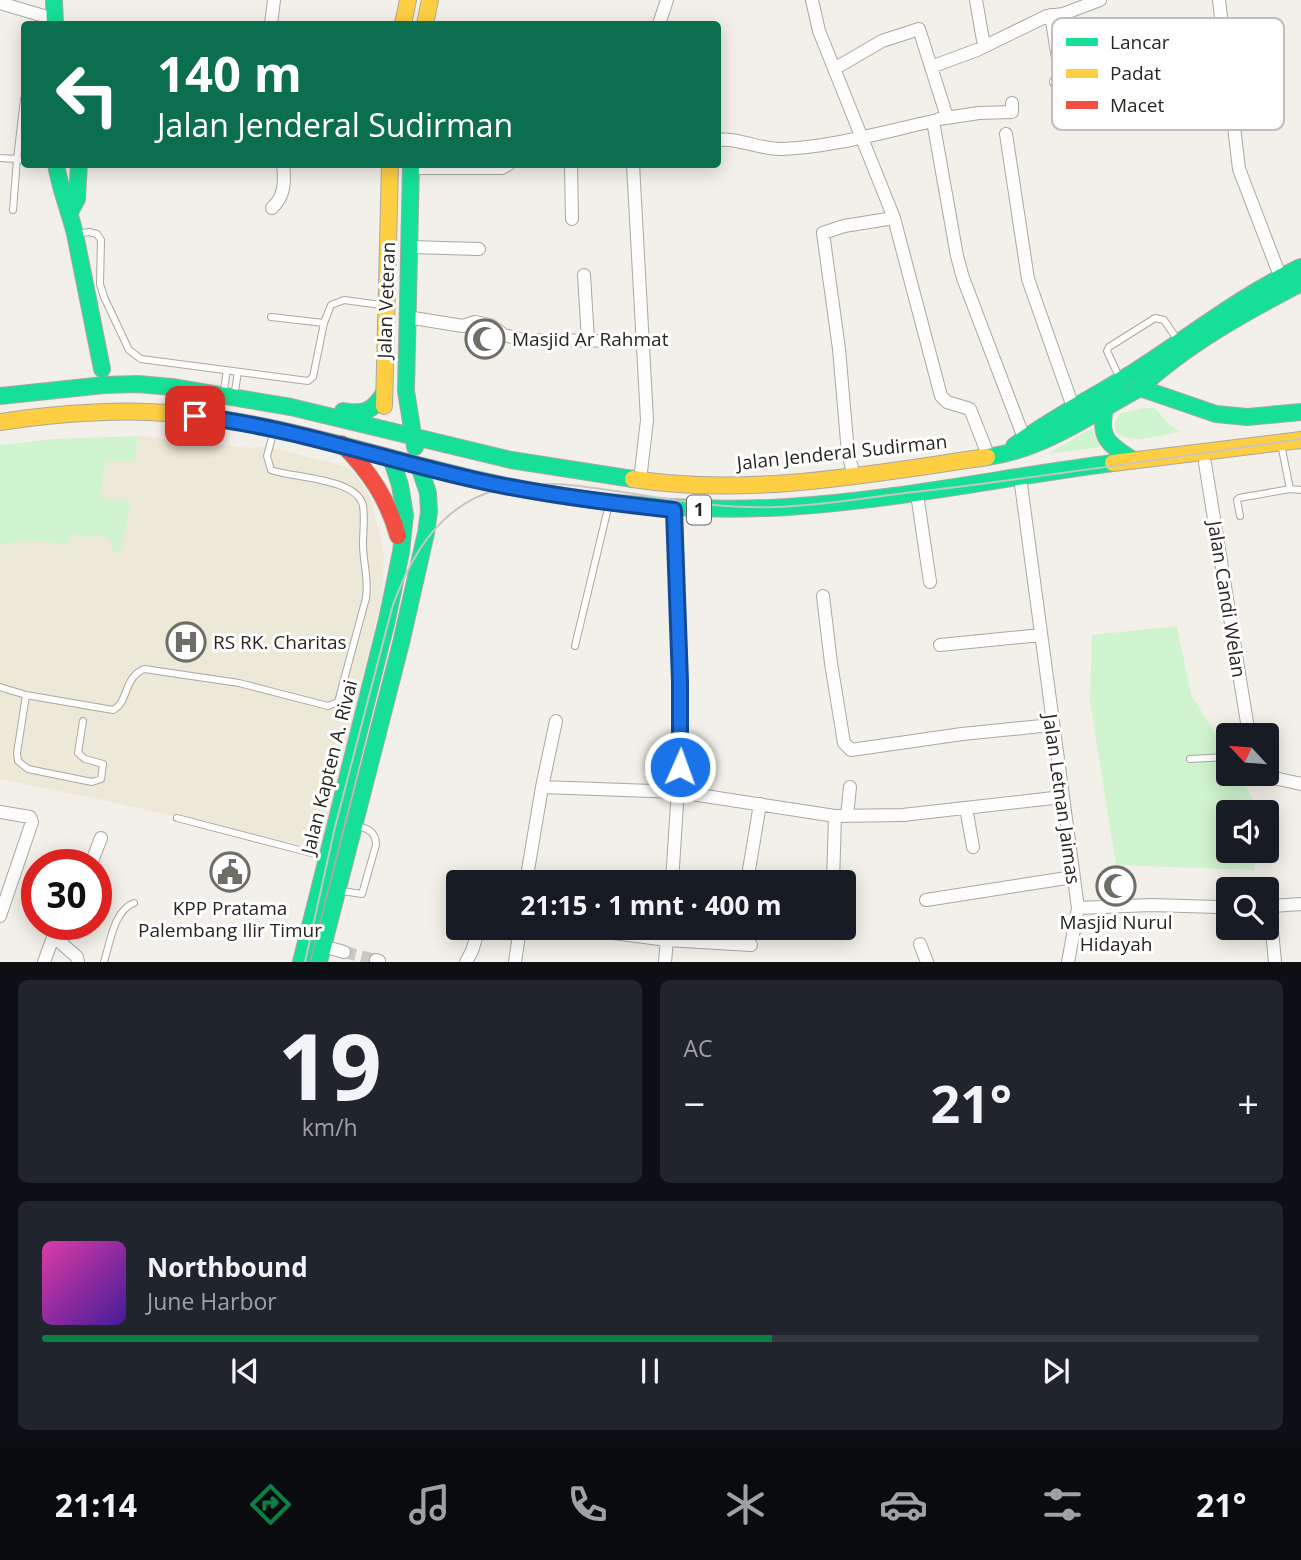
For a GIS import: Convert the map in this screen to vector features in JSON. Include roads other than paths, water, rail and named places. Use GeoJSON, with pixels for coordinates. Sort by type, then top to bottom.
{"type":"FeatureCollection","features":[{"type":"Feature","properties":{"kind":"main road"},"geometry":{"type":"LineString","coordinates":[[54,0],[54,21]]}},
{"type":"Feature","properties":{"kind":"main road"},"geometry":{"type":"LineString","coordinates":[[404,21],[408,0]]}},
{"type":"Feature","properties":{"kind":"main road"},"geometry":{"type":"LineString","coordinates":[[426,21],[430,0]]}},
{"type":"Feature","properties":{"kind":"main road"},"geometry":{"type":"LineString","coordinates":[[57,168],[60,191],[78,234],[102,369],[94,382],[86,387]]}},
{"type":"Feature","properties":{"kind":"main road"},"geometry":{"type":"LineString","coordinates":[[70,212],[77,199],[79,168]]}},
{"type":"Feature","properties":{"kind":"main road","name":"Jalan Veteran"},"geometry":{"type":"LineString","coordinates":[[390,168],[384,393],[391,458]]}},
{"type":"Feature","properties":{"kind":"main road","name":"Jalan Veteran"},"geometry":{"type":"LineString","coordinates":[[411,168],[405,391],[419,466]]}},
{"type":"Feature","properties":{"kind":"main road"},"geometry":{"type":"LineString","coordinates":[[996,456],[1178,341],[1290,283],[1301,267]]}},
{"type":"Feature","properties":{"kind":"main road","name":"Jalan Jenderal Sudirman"},"geometry":{"type":"LineString","coordinates":[[0,396],[138,384],[172,387],[291,407],[510,460],[640,480],[750,486],[854,476],[996,456],[1046,439],[1140,388],[1160,369],[1290,283]]}},
{"type":"Feature","properties":{"kind":"main road"},"geometry":{"type":"LineString","coordinates":[[102,369],[118,378],[171,379],[362,414],[373,410],[384,393]]}},
{"type":"Feature","properties":{"kind":"main road"},"geometry":{"type":"LineString","coordinates":[[1140,388],[1216,414],[1247,417],[1301,412]]}},
{"type":"Feature","properties":{"kind":"main road"},"geometry":{"type":"LineString","coordinates":[[1105,409],[1101,424],[1106,442],[1133,460]]}},
{"type":"Feature","properties":{"kind":"main road","name":"1"},"geometry":{"type":"LineString","coordinates":[[0,422],[122,411],[182,414],[275,429],[482,481],[609,503],[674,510],[771,509],[917,494],[1133,460],[1204,455],[1301,440]]}},
{"type":"Feature","properties":{"kind":"main road"},"geometry":{"type":"LineString","coordinates":[[342,444],[367,470],[383,494],[395,520],[401,552]]}},
{"type":"Feature","properties":{"kind":"main road","name":"Jalan Kapten A. Rivai"},"geometry":{"type":"LineString","coordinates":[[302,961],[384,633],[401,552],[405,515],[400,485],[391,458]]}},
{"type":"Feature","properties":{"kind":"main road","name":"Jalan Kapten A. Rivai"},"geometry":{"type":"LineString","coordinates":[[321,954],[401,643],[426,533],[429,503],[419,466]]}},
{"type":"Feature","properties":{"kind":"street"},"geometry":{"type":"LineString","coordinates":[[271,21],[274,0]]}},
{"type":"Feature","properties":{"kind":"street"},"geometry":{"type":"LineString","coordinates":[[660,21],[667,0]]}},
{"type":"Feature","properties":{"kind":"street"},"geometry":{"type":"LineString","coordinates":[[812,0],[819,31],[894,218],[941,396],[947,402],[970,409],[996,456]]}},
{"type":"Feature","properties":{"kind":"street"},"geometry":{"type":"LineString","coordinates":[[976,0],[984,46]]}},
{"type":"Feature","properties":{"kind":"street"},"geometry":{"type":"LineString","coordinates":[[931,67],[1051,15],[1063,14],[1100,0]]}},
{"type":"Feature","properties":{"kind":"street"},"geometry":{"type":"LineString","coordinates":[[1219,0],[1221,18]]}},
{"type":"Feature","properties":{"kind":"street"},"geometry":{"type":"LineString","coordinates":[[0,3],[51,21]]}},
{"type":"Feature","properties":{"kind":"street"},"geometry":{"type":"LineString","coordinates":[[1051,15],[1052,21]]}},
{"type":"Feature","properties":{"kind":"street"},"geometry":{"type":"LineString","coordinates":[[834,69],[883,41],[919,29],[947,117]]}},
{"type":"Feature","properties":{"kind":"street"},"geometry":{"type":"LineString","coordinates":[[721,140],[730,139],[743,144],[780,149],[861,137],[947,117],[1007,107],[1006,131],[1028,279],[1073,407]]}},
{"type":"Feature","properties":{"kind":"street"},"geometry":{"type":"LineString","coordinates":[[933,121],[963,278],[1024,438]]}},
{"type":"Feature","properties":{"kind":"street"},"geometry":{"type":"LineString","coordinates":[[1234,130],[1239,169],[1290,283]]}},
{"type":"Feature","properties":{"kind":"street"},"geometry":{"type":"LineString","coordinates":[[272,208],[284,190],[283,168]]}},
{"type":"Feature","properties":{"kind":"street"},"geometry":{"type":"LineString","coordinates":[[571,168],[572,219]]}},
{"type":"Feature","properties":{"kind":"street"},"geometry":{"type":"LineString","coordinates":[[633,168],[647,420],[640,480]]}},
{"type":"Feature","properties":{"kind":"street"},"geometry":{"type":"LineString","coordinates":[[854,476],[848,453],[839,349],[823,233],[844,226],[894,218]]}},
{"type":"Feature","properties":{"kind":"street"},"geometry":{"type":"LineString","coordinates":[[409,247],[479,249]]}},
{"type":"Feature","properties":{"kind":"street"},"geometry":{"type":"LineString","coordinates":[[584,275],[588,340]]}},
{"type":"Feature","properties":{"kind":"street"},"geometry":{"type":"LineString","coordinates":[[407,317],[463,326],[475,323],[490,325],[504,335],[524,340],[641,341]]}},
{"type":"Feature","properties":{"kind":"street","name":"Jalan Candi Welan"},"geometry":{"type":"LineString","coordinates":[[1205,463],[1247,723]]}},
{"type":"Feature","properties":{"kind":"street","name":"Jalan Letnan Jaimas"},"geometry":{"type":"LineString","coordinates":[[1020,477],[1078,908],[1068,961]]}},
{"type":"Feature","properties":{"kind":"street"},"geometry":{"type":"LineString","coordinates":[[917,494],[930,582]]}},
{"type":"Feature","properties":{"kind":"street"},"geometry":{"type":"LineString","coordinates":[[673,870],[679,792],[680,682],[674,510]]}},
{"type":"Feature","properties":{"kind":"street"},"geometry":{"type":"LineString","coordinates":[[823,596],[831,663],[846,748],[851,750],[962,734],[1052,725]]}},
{"type":"Feature","properties":{"kind":"street"},"geometry":{"type":"LineString","coordinates":[[940,645],[1041,635]]}},
{"type":"Feature","properties":{"kind":"street"},"geometry":{"type":"LineString","coordinates":[[528,870],[556,722]]}},
{"type":"Feature","properties":{"kind":"street"},"geometry":{"type":"LineString","coordinates":[[1279,779],[1301,784]]}},
{"type":"Feature","properties":{"kind":"street"},"geometry":{"type":"LineString","coordinates":[[542,787],[679,792],[841,816],[903,815],[1062,797]]}},
{"type":"Feature","properties":{"kind":"street"},"geometry":{"type":"LineString","coordinates":[[834,870],[841,816],[850,787]]}},
{"type":"Feature","properties":{"kind":"street"},"geometry":{"type":"LineString","coordinates":[[749,870],[760,804]]}},
{"type":"Feature","properties":{"kind":"street"},"geometry":{"type":"LineString","coordinates":[[966,808],[972,847]]}},
{"type":"Feature","properties":{"kind":"street"},"geometry":{"type":"LineString","coordinates":[[0,812],[30,817],[32,822],[0,916]]}},
{"type":"Feature","properties":{"kind":"street"},"geometry":{"type":"LineString","coordinates":[[94,849],[101,838]]}},
{"type":"Feature","properties":{"kind":"street"},"geometry":{"type":"LineString","coordinates":[[926,900],[1073,877]]}},
{"type":"Feature","properties":{"kind":"street"},"geometry":{"type":"LineString","coordinates":[[1275,961],[1270,910],[1273,906],[1301,904]]}},
{"type":"Feature","properties":{"kind":"street"},"geometry":{"type":"LineString","coordinates":[[1078,908],[1151,905],[1216,907]]}},
{"type":"Feature","properties":{"kind":"street"},"geometry":{"type":"LineString","coordinates":[[44,961],[52,940]]}},
{"type":"Feature","properties":{"kind":"street"},"geometry":{"type":"LineString","coordinates":[[62,940],[61,943],[79,961]]}},
{"type":"Feature","properties":{"kind":"street"},"geometry":{"type":"LineString","coordinates":[[466,961],[475,940]]}},
{"type":"Feature","properties":{"kind":"street"},"geometry":{"type":"LineString","coordinates":[[515,961],[518,940]]}},
{"type":"Feature","properties":{"kind":"street"},"geometry":{"type":"LineString","coordinates":[[665,961],[667,940]]}},
{"type":"Feature","properties":{"kind":"street"},"geometry":{"type":"LineString","coordinates":[[713,940],[751,945]]}},
{"type":"Feature","properties":{"kind":"street"},"geometry":{"type":"LineString","coordinates":[[920,944],[927,961]]}},
{"type":"Feature","properties":{"kind":"street"},"geometry":{"type":"LineString","coordinates":[[321,954],[344,952]]}},
{"type":"Feature","properties":{"kind":"lane"},"geometry":{"type":"LineString","coordinates":[[0,158],[21,159],[13,209]]}},
{"type":"Feature","properties":{"kind":"lane"},"geometry":{"type":"LineString","coordinates":[[78,234],[97,234],[101,240],[100,284],[106,304],[129,350],[141,359],[311,380],[324,323],[331,305],[338,302],[387,306]]}},
{"type":"Feature","properties":{"kind":"lane"},"geometry":{"type":"LineString","coordinates":[[271,317],[324,323]]}},
{"type":"Feature","properties":{"kind":"lane"},"geometry":{"type":"LineString","coordinates":[[1120,380],[1107,351],[1109,347],[1155,318],[1164,320],[1178,341]]}},
{"type":"Feature","properties":{"kind":"lane"},"geometry":{"type":"LineString","coordinates":[[227,370],[230,390]]}},
{"type":"Feature","properties":{"kind":"lane"},"geometry":{"type":"LineString","coordinates":[[230,390],[238,372]]}},
{"type":"Feature","properties":{"kind":"lane"},"geometry":{"type":"LineString","coordinates":[[0,687],[26,695],[113,710],[120,705],[133,675],[144,669],[239,683],[328,706],[338,702],[366,598],[368,581],[363,555],[363,505],[352,490],[271,470],[267,460],[275,429]]}},
{"type":"Feature","properties":{"kind":"lane"},"geometry":{"type":"LineString","coordinates":[[1281,443],[1290,489]]}},
{"type":"Feature","properties":{"kind":"lane"},"geometry":{"type":"LineString","coordinates":[[1240,516],[1238,499],[1290,489],[1301,490]]}},
{"type":"Feature","properties":{"kind":"lane"},"geometry":{"type":"LineString","coordinates":[[575,646],[609,503]]}},
{"type":"Feature","properties":{"kind":"lane"},"geometry":{"type":"LineString","coordinates":[[26,695],[17,753],[18,761],[28,769],[92,782],[101,779],[103,764],[85,759],[78,753],[83,721]]}},
{"type":"Feature","properties":{"kind":"lane"},"geometry":{"type":"LineString","coordinates":[[1190,759],[1216,758]]}},
{"type":"Feature","properties":{"kind":"lane"},"geometry":{"type":"LineString","coordinates":[[177,818],[328,857]]}},
{"type":"Feature","properties":{"kind":"lane"},"geometry":{"type":"LineString","coordinates":[[338,890],[362,894],[376,845],[376,837],[371,831],[354,826]]}},
{"type":"Feature","properties":{"kind":"lane"},"geometry":{"type":"LineString","coordinates":[[104,961],[120,916],[126,906],[134,903]]}},
{"type":"Feature","properties":{"kind":"tunnel"},"geometry":{"type":"LineString","coordinates":[[344,952],[376,960]]}},
{"type":"Feature","properties":{"kind":"tram line"},"geometry":{"type":"LineString","coordinates":[[305,962],[335,827],[399,589],[429,536],[458,508],[476,498],[512,486],[559,484],[718,505],[793,506],[1018,479],[1301,439]]}},
{"type":"Feature","properties":{"kind":"place","name":"Masjid Ar Rahmat"},"geometry":{"type":"Point","coordinates":[485,339]}},
{"type":"Feature","properties":{"kind":"place","name":"RS RK. Charitas"},"geometry":{"type":"Point","coordinates":[186,642]}},
{"type":"Feature","properties":{"kind":"place","name":"KPP Pratama Palembang Ilir Timur"},"geometry":{"type":"Point","coordinates":[230,872]}},
{"type":"Feature","properties":{"kind":"place","name":"Masjid Nurul Hidayah"},"geometry":{"type":"Point","coordinates":[1116,886]}}]}
